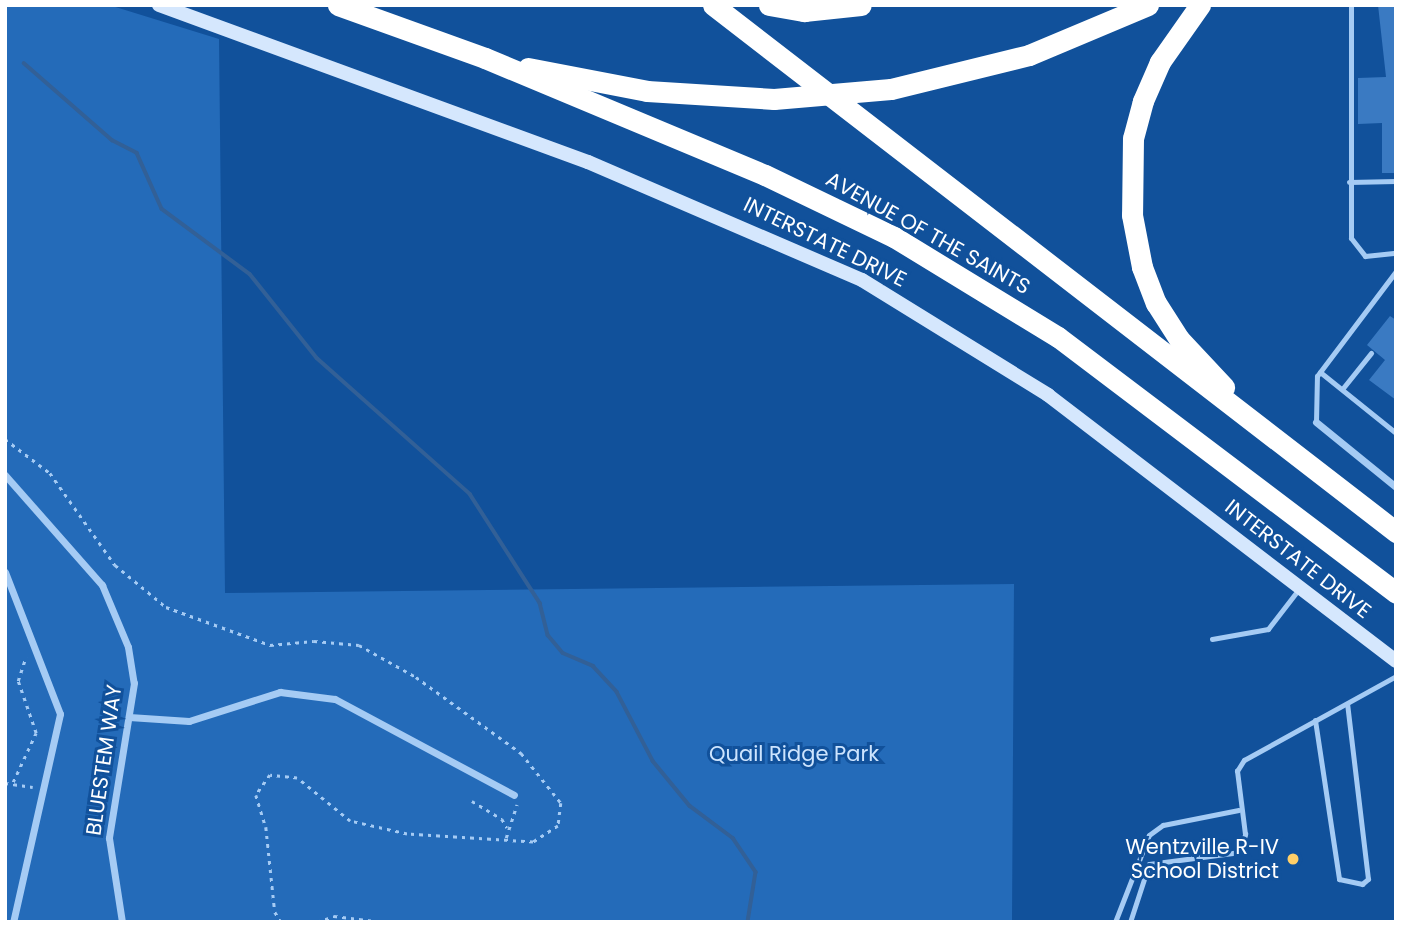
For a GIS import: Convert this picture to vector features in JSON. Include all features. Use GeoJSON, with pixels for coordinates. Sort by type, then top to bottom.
{"type":"FeatureCollection","features":[{"type":"Feature","properties":{"kind":"highway","name":"AVENUE OF THE SAINTS"},"geometry":{"type":"LineString","coordinates":[[338,5],[485,58],[808,194],[936,261],[1058,337],[1396,593]]}},
{"type":"Feature","properties":{"kind":"highway","name":"AVENUE OF THE SAINTS"},"geometry":{"type":"LineString","coordinates":[[713,5],[1396,533]]}},
{"type":"Feature","properties":{"kind":"highway"},"geometry":{"type":"LineString","coordinates":[[769,5],[804,11],[861,5]]}},
{"type":"Feature","properties":{"kind":"highway"},"geometry":{"type":"LineString","coordinates":[[485,58],[647,91],[774,99],[891,89],[1029,55],[1148,5]]}},
{"type":"Feature","properties":{"kind":"highway"},"geometry":{"type":"LineString","coordinates":[[1200,5],[1160,62],[1143,101],[1133,138],[1132,215],[1142,267],[1156,303],[1179,339],[1266,432]]}},
{"type":"Feature","properties":{"kind":"main road","name":"INTERSTATE DRIVE"},"geometry":{"type":"LineString","coordinates":[[159,5],[530,139],[833,265],[1024,377],[1396,661]]}},
{"type":"Feature","properties":{"kind":"street"},"geometry":{"type":"LineString","coordinates":[[1316,422],[1396,487]]}},
{"type":"Feature","properties":{"kind":"street","name":"BLUESTEM WAY"},"geometry":{"type":"LineString","coordinates":[[6,477],[102,585],[119,617],[134,683],[109,838],[122,922]]}},
{"type":"Feature","properties":{"kind":"street"},"geometry":{"type":"LineString","coordinates":[[5,572],[36,643],[60,714],[13,922]]}},
{"type":"Feature","properties":{"kind":"street"},"geometry":{"type":"LineString","coordinates":[[129,717],[189,721],[280,692],[335,699],[514,795]]}},
{"type":"Feature","properties":{"kind":"lane"},"geometry":{"type":"LineString","coordinates":[[1351,5],[1351,238],[1365,256],[1396,253]]}},
{"type":"Feature","properties":{"kind":"lane"},"geometry":{"type":"LineString","coordinates":[[1349,182],[1396,181]]}},
{"type":"Feature","properties":{"kind":"lane"},"geometry":{"type":"LineString","coordinates":[[1316,422],[1320,372],[1395,276]]}},
{"type":"Feature","properties":{"kind":"lane"},"geometry":{"type":"LineString","coordinates":[[1343,388],[1371,353]]}},
{"type":"Feature","properties":{"kind":"lane"},"geometry":{"type":"LineString","coordinates":[[1320,372],[1396,433]]}},
{"type":"Feature","properties":{"kind":"lane"},"geometry":{"type":"LineString","coordinates":[[1212,639],[1268,629],[1300,587]]}},
{"type":"Feature","properties":{"kind":"lane"},"geometry":{"type":"LineString","coordinates":[[1130,922],[1149,864],[1240,852],[1245,834],[1239,810],[1237,771],[1244,760],[1396,676]]}},
{"type":"Feature","properties":{"kind":"lane"},"geometry":{"type":"LineString","coordinates":[[1314,720],[1339,879],[1362,884],[1368,879],[1347,704]]}},
{"type":"Feature","properties":{"kind":"lane"},"geometry":{"type":"LineString","coordinates":[[1115,922],[1149,835],[1163,825],[1239,810]]}},
{"type":"Feature","properties":{"kind":"path"},"geometry":{"type":"LineString","coordinates":[[5,439],[50,473],[107,556],[166,607],[270,645],[359,645],[416,677],[521,753],[552,787],[564,814],[558,826],[533,842],[376,830],[350,821],[297,778],[270,775],[256,796],[266,827],[275,912],[281,922]]}},
{"type":"Feature","properties":{"kind":"path"},"geometry":{"type":"LineString","coordinates":[[13,782],[36,733],[19,681],[36,643]]}},
{"type":"Feature","properties":{"kind":"path"},"geometry":{"type":"LineString","coordinates":[[5,783],[13,782],[44,790]]}},
{"type":"Feature","properties":{"kind":"path"},"geometry":{"type":"LineString","coordinates":[[506,840],[507,828],[520,799],[514,795]]}},
{"type":"Feature","properties":{"kind":"path"},"geometry":{"type":"LineString","coordinates":[[472,801],[502,819],[507,828]]}},
{"type":"Feature","properties":{"kind":"path"},"geometry":{"type":"LineString","coordinates":[[317,922],[334,916],[384,922]]}},
{"type":"Feature","properties":{"kind":"green space","name":"Quail Ridge Park"},"geometry":{"type":"Polygon","coordinates":[[[5,5],[109,5],[219,39],[225,593],[1014,584],[1012,922],[5,922],[5,5]]]}},
{"type":"Feature","properties":{"kind":"building"},"geometry":{"type":"Polygon","coordinates":[[[1378,5],[1396,5],[1396,173],[1382,173],[1382,123],[1358,124],[1358,78],[1386,77],[1378,5]]]}},
{"type":"Feature","properties":{"kind":"building"},"geometry":{"type":"Polygon","coordinates":[[[1390,316],[1396,320],[1396,400],[1369,380],[1385,360],[1367,345],[1390,316]]]}},
{"type":"Feature","properties":{"kind":"waterway"},"geometry":{"type":"LineString","coordinates":[[24,63],[112,140],[137,153],[162,209],[250,274],[317,358],[470,494],[540,603],[548,635],[563,653],[593,666],[617,692],[653,761],[690,806],[733,838],[756,872],[748,922]]}},
{"type":"Feature","properties":{"kind":"place","name":"Wentzville R-IV School District"},"geometry":{"type":"Point","coordinates":[1293,859]}}]}
